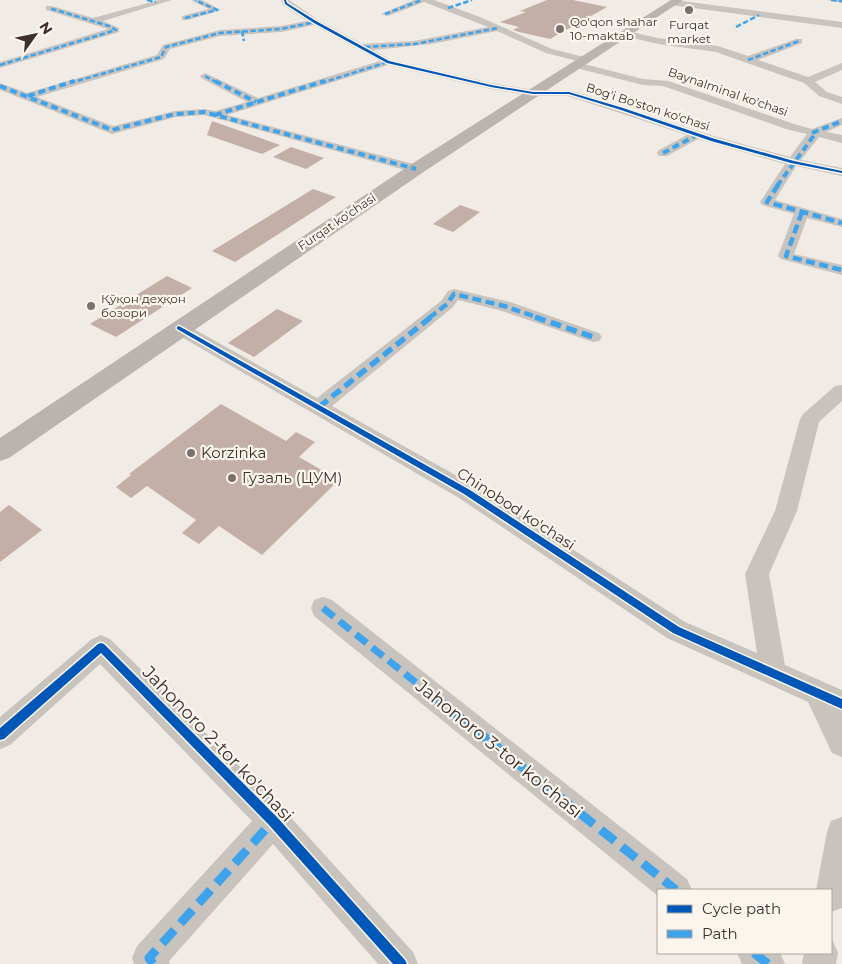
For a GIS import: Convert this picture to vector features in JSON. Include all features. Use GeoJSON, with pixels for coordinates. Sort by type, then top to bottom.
{"type":"FeatureCollection","features":[{"type":"Feature","properties":{"kind":"main road","name":"Furqat ko'chasi"},"geometry":{"type":"LineString","coordinates":[[0,451],[416,169],[533,92],[627,34],[675,1]]}},
{"type":"Feature","properties":{"kind":"street"},"geometry":{"type":"LineString","coordinates":[[94,21],[151,1],[168,0]]}},
{"type":"Feature","properties":{"kind":"street"},"geometry":{"type":"LineString","coordinates":[[185,18],[217,10],[195,0]]}},
{"type":"Feature","properties":{"kind":"street","name":"Bog'i Bo'ston ko'chasi"},"geometry":{"type":"LineString","coordinates":[[285,0],[286,3],[315,22],[388,62],[459,80],[533,92],[568,93],[622,109],[697,135],[793,162],[842,172]]}},
{"type":"Feature","properties":{"kind":"street"},"geometry":{"type":"LineString","coordinates":[[385,14],[422,0]]}},
{"type":"Feature","properties":{"kind":"street","name":"Baynalminal ko'chasi"},"geometry":{"type":"LineString","coordinates":[[426,0],[581,63],[643,82],[664,83],[814,134],[842,139]]}},
{"type":"Feature","properties":{"kind":"street"},"geometry":{"type":"LineString","coordinates":[[448,8],[472,0]]}},
{"type":"Feature","properties":{"kind":"street"},"geometry":{"type":"LineString","coordinates":[[831,0],[842,2]]}},
{"type":"Feature","properties":{"kind":"street"},"geometry":{"type":"LineString","coordinates":[[675,1],[759,15],[842,25]]}},
{"type":"Feature","properties":{"kind":"street"},"geometry":{"type":"LineString","coordinates":[[0,65],[116,30],[94,21],[49,8]]}},
{"type":"Feature","properties":{"kind":"street"},"geometry":{"type":"LineString","coordinates":[[736,27],[759,15]]}},
{"type":"Feature","properties":{"kind":"street"},"geometry":{"type":"LineString","coordinates":[[28,96],[161,57],[166,47],[220,33],[243,36],[315,22]]}},
{"type":"Feature","properties":{"kind":"street"},"geometry":{"type":"LineString","coordinates":[[359,47],[395,46],[440,41],[498,28]]}},
{"type":"Feature","properties":{"kind":"street"},"geometry":{"type":"LineString","coordinates":[[627,34],[674,43],[708,46],[808,82],[823,94],[842,101]]}},
{"type":"Feature","properties":{"kind":"street"},"geometry":{"type":"LineString","coordinates":[[748,60],[799,41]]}},
{"type":"Feature","properties":{"kind":"street"},"geometry":{"type":"LineString","coordinates":[[215,115],[388,62]]}},
{"type":"Feature","properties":{"kind":"street"},"geometry":{"type":"LineString","coordinates":[[808,82],[842,66]]}},
{"type":"Feature","properties":{"kind":"street"},"geometry":{"type":"LineString","coordinates":[[205,76],[256,102]]}},
{"type":"Feature","properties":{"kind":"street"},"geometry":{"type":"LineString","coordinates":[[0,86],[112,130],[175,114],[204,112],[416,169]]}},
{"type":"Feature","properties":{"kind":"street"},"geometry":{"type":"LineString","coordinates":[[842,121],[814,134],[793,162],[768,202],[842,223]]}},
{"type":"Feature","properties":{"kind":"street"},"geometry":{"type":"LineString","coordinates":[[663,153],[697,135]]}},
{"type":"Feature","properties":{"kind":"street"},"geometry":{"type":"LineString","coordinates":[[802,212],[786,256],[842,270]]}},
{"type":"Feature","properties":{"kind":"street"},"geometry":{"type":"LineString","coordinates":[[319,408],[447,304],[454,294],[504,306],[593,337]]}},
{"type":"Feature","properties":{"kind":"street","name":"Chinobod ko'chasi"},"geometry":{"type":"LineString","coordinates":[[179,328],[467,492],[676,630],[842,704]]}},
{"type":"Feature","properties":{"kind":"street"},"geometry":{"type":"LineString","coordinates":[[773,673],[757,574],[786,511],[810,419],[842,391]]}},
{"type":"Feature","properties":{"kind":"street","name":"Jahonoro 3-tor ko'chasi"},"geometry":{"type":"LineString","coordinates":[[323,608],[675,889]]}},
{"type":"Feature","properties":{"kind":"street","name":"Jahonoro 2-tor ko'chasi"},"geometry":{"type":"LineString","coordinates":[[0,735],[101,646],[273,821],[401,964]]}},
{"type":"Feature","properties":{"kind":"street"},"geometry":{"type":"LineString","coordinates":[[817,692],[842,743]]}},
{"type":"Feature","properties":{"kind":"street"},"geometry":{"type":"LineString","coordinates":[[153,964],[149,958],[273,821]]}},
{"type":"Feature","properties":{"kind":"street"},"geometry":{"type":"LineString","coordinates":[[832,890],[842,832]]}},
{"type":"Feature","properties":{"kind":"street"},"geometry":{"type":"LineString","coordinates":[[755,954],[768,964]]}},
{"type":"Feature","properties":{"kind":"building"},"geometry":{"type":"Polygon","coordinates":[[[547,0],[573,0],[607,7],[550,39],[513,30],[519,27],[500,22],[526,12],[520,11],[547,0]]]}},
{"type":"Feature","properties":{"kind":"building"},"geometry":{"type":"Polygon","coordinates":[[[212,121],[280,145],[262,154],[207,135],[212,121]]]}},
{"type":"Feature","properties":{"kind":"building"},"geometry":{"type":"Polygon","coordinates":[[[291,147],[324,158],[306,169],[273,157],[291,147]]]}},
{"type":"Feature","properties":{"kind":"building"},"geometry":{"type":"Polygon","coordinates":[[[313,189],[336,197],[235,262],[212,251],[313,189]]]}},
{"type":"Feature","properties":{"kind":"building"},"geometry":{"type":"Polygon","coordinates":[[[460,205],[480,212],[453,232],[433,224],[460,205]]]}},
{"type":"Feature","properties":{"kind":"building"},"geometry":{"type":"Polygon","coordinates":[[[167,276],[192,288],[116,337],[90,324],[167,276]]]}},
{"type":"Feature","properties":{"kind":"building"},"geometry":{"type":"Polygon","coordinates":[[[277,309],[303,321],[254,357],[228,343],[277,309]]]}},
{"type":"Feature","properties":{"kind":"building","name":"Гузаль (ЦУМ)"},"geometry":{"type":"Polygon","coordinates":[[[221,404],[286,441],[296,432],[315,442],[299,457],[339,480],[262,555],[219,526],[199,544],[182,533],[196,520],[147,486],[131,498],[116,487],[131,475],[129,474],[221,404]]]}},
{"type":"Feature","properties":{"kind":"building"},"geometry":{"type":"Polygon","coordinates":[[[9,505],[42,530],[0,562],[0,512],[9,505]]]}},
{"type":"Feature","properties":{"kind":"marked path"},"geometry":{"type":"LineString","coordinates":[[147,0],[156,2]]}},
{"type":"Feature","properties":{"kind":"marked path"},"geometry":{"type":"LineString","coordinates":[[185,18],[217,10],[195,0]]}},
{"type":"Feature","properties":{"kind":"marked path"},"geometry":{"type":"LineString","coordinates":[[385,14],[422,0]]}},
{"type":"Feature","properties":{"kind":"marked path"},"geometry":{"type":"LineString","coordinates":[[448,8],[472,0]]}},
{"type":"Feature","properties":{"kind":"marked path"},"geometry":{"type":"LineString","coordinates":[[831,0],[842,1]]}},
{"type":"Feature","properties":{"kind":"marked path"},"geometry":{"type":"LineString","coordinates":[[0,65],[116,30],[109,26],[49,8]]}},
{"type":"Feature","properties":{"kind":"marked path"},"geometry":{"type":"LineString","coordinates":[[736,27],[759,15]]}},
{"type":"Feature","properties":{"kind":"marked path"},"geometry":{"type":"LineString","coordinates":[[28,96],[161,57],[166,47],[220,33],[281,29],[315,22]]}},
{"type":"Feature","properties":{"kind":"marked path"},"geometry":{"type":"LineString","coordinates":[[365,47],[415,44],[498,28]]}},
{"type":"Feature","properties":{"kind":"marked path"},"geometry":{"type":"LineString","coordinates":[[242,31],[244,41]]}},
{"type":"Feature","properties":{"kind":"marked path"},"geometry":{"type":"LineString","coordinates":[[748,60],[799,41]]}},
{"type":"Feature","properties":{"kind":"marked path"},"geometry":{"type":"LineString","coordinates":[[215,115],[388,62]]}},
{"type":"Feature","properties":{"kind":"marked path"},"geometry":{"type":"LineString","coordinates":[[205,76],[256,102]]}},
{"type":"Feature","properties":{"kind":"marked path"},"geometry":{"type":"LineString","coordinates":[[0,86],[112,130],[175,114],[204,112],[416,169]]}},
{"type":"Feature","properties":{"kind":"marked path"},"geometry":{"type":"LineString","coordinates":[[812,133],[842,121]]}},
{"type":"Feature","properties":{"kind":"marked path"},"geometry":{"type":"LineString","coordinates":[[815,134],[793,162],[767,202],[842,223]]}},
{"type":"Feature","properties":{"kind":"marked path"},"geometry":{"type":"LineString","coordinates":[[663,153],[697,135]]}},
{"type":"Feature","properties":{"kind":"marked path"},"geometry":{"type":"LineString","coordinates":[[802,212],[786,256],[842,270]]}},
{"type":"Feature","properties":{"kind":"marked path"},"geometry":{"type":"LineString","coordinates":[[319,407],[447,304],[454,294],[504,306],[593,337]]}},
{"type":"Feature","properties":{"kind":"marked path"},"geometry":{"type":"LineString","coordinates":[[323,608],[675,889]]}},
{"type":"Feature","properties":{"kind":"marked path"},"geometry":{"type":"LineString","coordinates":[[153,964],[149,958],[273,821]]}},
{"type":"Feature","properties":{"kind":"marked path"},"geometry":{"type":"LineString","coordinates":[[755,954],[768,964]]}},
{"type":"Feature","properties":{"kind":"cycle path"},"geometry":{"type":"LineString","coordinates":[[285,0],[286,3],[315,22],[388,62],[491,86],[533,93],[569,93],[713,140],[793,162],[842,172]]}},
{"type":"Feature","properties":{"kind":"cycle path"},"geometry":{"type":"LineString","coordinates":[[179,328],[467,492],[676,630],[842,704]]}},
{"type":"Feature","properties":{"kind":"cycle path"},"geometry":{"type":"LineString","coordinates":[[0,735],[101,647],[273,821],[401,964]]}},
{"type":"Feature","properties":{"kind":"place","name":"Furqat market"},"geometry":{"type":"Point","coordinates":[689,10]}},
{"type":"Feature","properties":{"kind":"place","name":"Qo'qon shahar 10-maktab"},"geometry":{"type":"Point","coordinates":[560,29]}},
{"type":"Feature","properties":{"kind":"place","name":"Қўқон деҳқон бозори"},"geometry":{"type":"Point","coordinates":[91,306]}},
{"type":"Feature","properties":{"kind":"place","name":"Korzinka"},"geometry":{"type":"Point","coordinates":[191,453]}},
{"type":"Feature","properties":{"kind":"place","name":"Гузаль (ЦУМ)"},"geometry":{"type":"Point","coordinates":[232,478]}}]}
